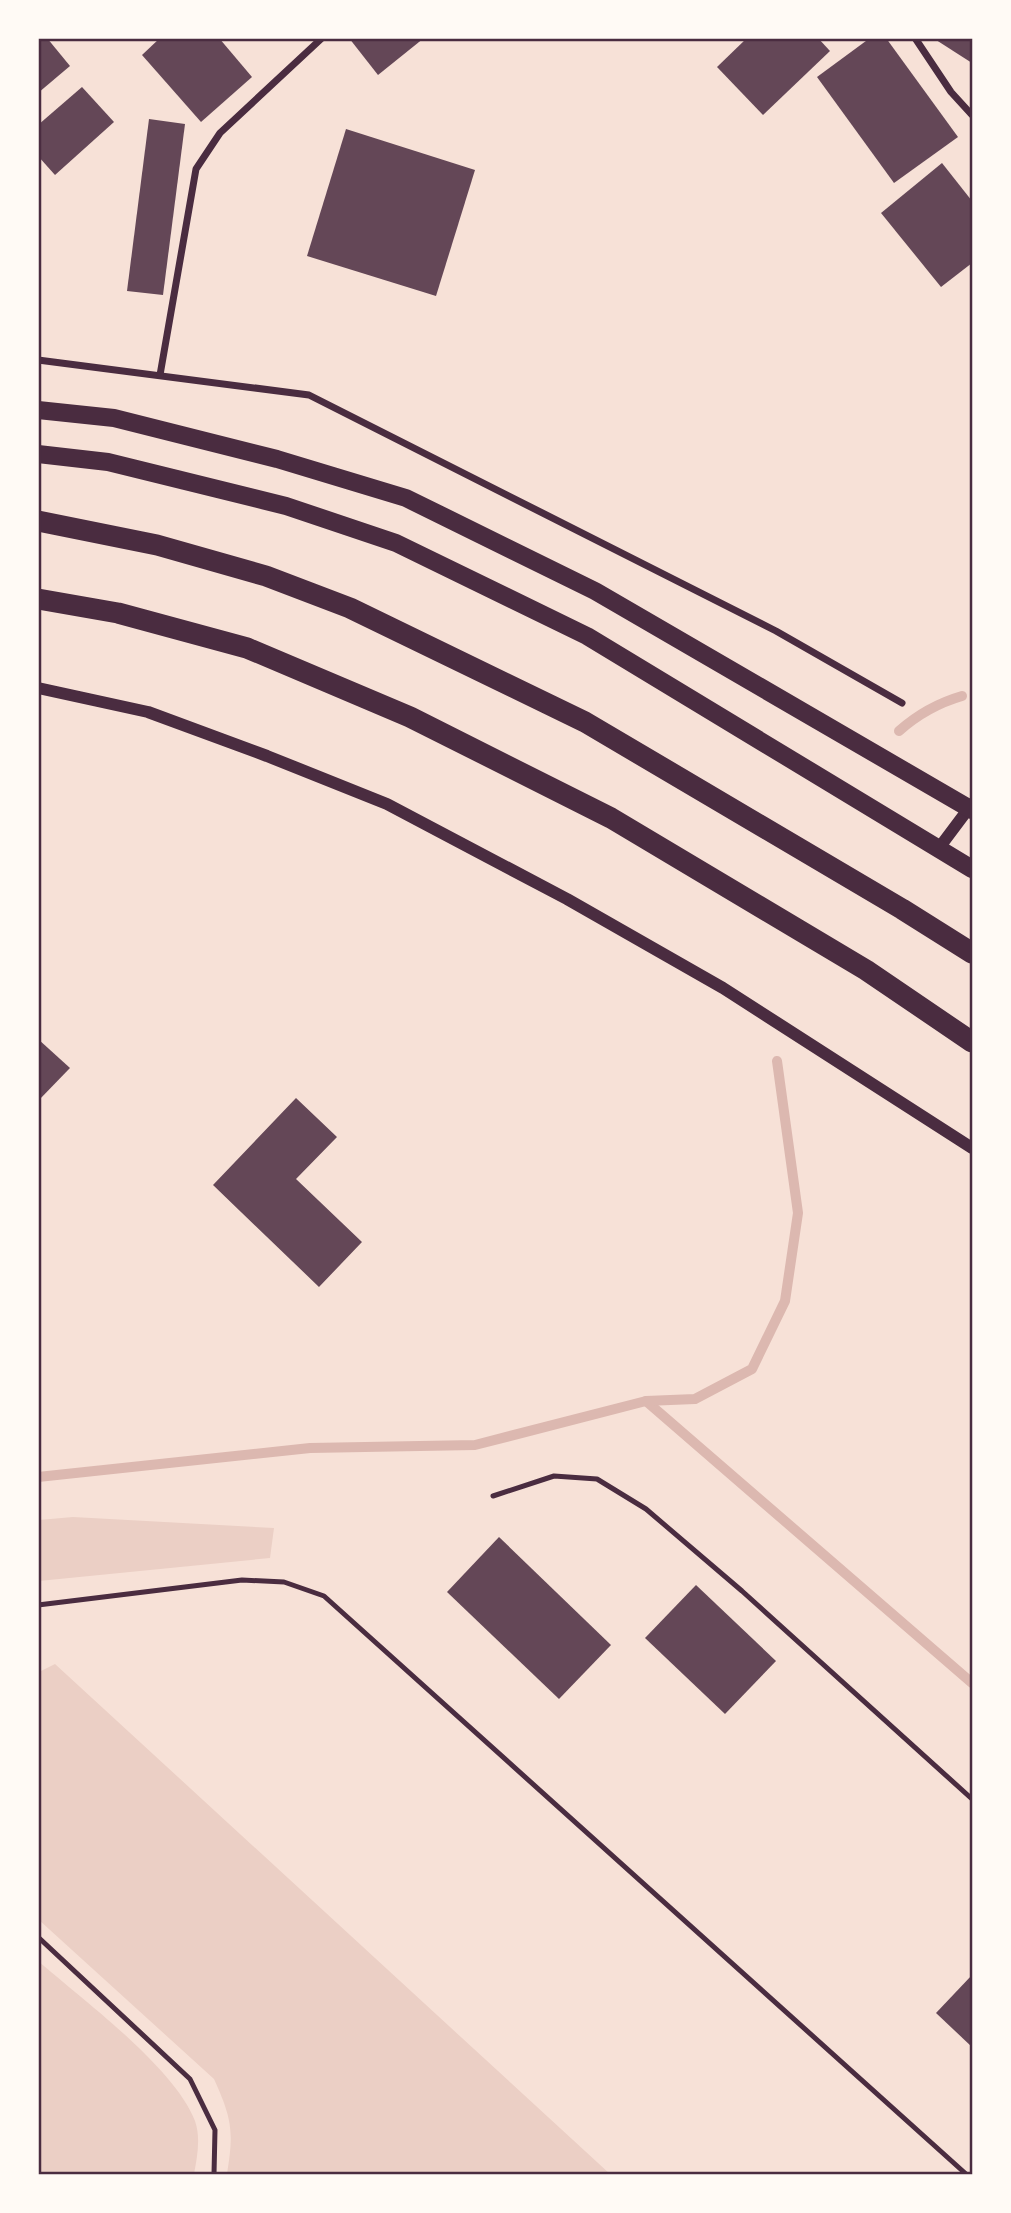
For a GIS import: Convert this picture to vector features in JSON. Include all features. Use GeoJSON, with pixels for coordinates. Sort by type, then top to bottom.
{"type":"FeatureCollection","features":[{"type":"Feature","properties":{"kind":"highway"},"geometry":{"type":"LineString","coordinates":[[38,521],[157,545],[266,576],[350,608],[585,722],[972,953]]}},
{"type":"Feature","properties":{"kind":"highway"},"geometry":{"type":"LineString","coordinates":[[38,599],[118,612],[247,648],[411,717],[611,818],[866,970],[972,1042]]}},
{"type":"Feature","properties":{"kind":"main road"},"geometry":{"type":"LineString","coordinates":[[38,411],[114,418],[277,459],[406,498],[595,591],[971,807]]}},
{"type":"Feature","properties":{"kind":"main road"},"geometry":{"type":"LineString","coordinates":[[38,454],[108,462],[286,506],[396,544],[587,636],[972,869]]}},
{"type":"Feature","properties":{"kind":"street"},"geometry":{"type":"LineString","coordinates":[[160,375],[196,169],[220,132],[322,38]]}},
{"type":"Feature","properties":{"kind":"street"},"geometry":{"type":"LineString","coordinates":[[915,38],[951,92],[972,115]]}},
{"type":"Feature","properties":{"kind":"street"},"geometry":{"type":"LineString","coordinates":[[38,360],[309,396],[776,631],[902,703]]}},
{"type":"Feature","properties":{"kind":"street"},"geometry":{"type":"LineString","coordinates":[[38,688],[148,712],[387,804],[568,899],[723,989],[972,1148]]}},
{"type":"Feature","properties":{"kind":"street"},"geometry":{"type":"LineString","coordinates":[[939,848],[971,807]]}},
{"type":"Feature","properties":{"kind":"lane"},"geometry":{"type":"LineString","coordinates":[[493,1496],[554,1476],[597,1479],[646,1509],[972,1799]]}},
{"type":"Feature","properties":{"kind":"lane"},"geometry":{"type":"LineString","coordinates":[[38,1605],[242,1580],[284,1582],[324,1596],[966,2175]]}},
{"type":"Feature","properties":{"kind":"lane"},"geometry":{"type":"LineString","coordinates":[[38,1937],[190,2080],[215,2130],[214,2175]]}},
{"type":"Feature","properties":{"kind":"shaded area"},"geometry":{"type":"Polygon","coordinates":[[[73,1517],[274,1528],[270,1558],[39,1581],[39,1520],[73,1517]]]}},
{"type":"Feature","properties":{"kind":"shaded area"},"geometry":{"type":"Polygon","coordinates":[[[55,1664],[610,2174],[227,2174],[230,2125],[214,2079],[39,1920],[39,1672],[55,1664]]]}},
{"type":"Feature","properties":{"kind":"shaded area"},"geometry":{"type":"Polygon","coordinates":[[[38,1961],[125,2035],[168,2079],[184,2100],[195,2121],[198,2134],[194,2174],[39,2174],[38,1961]]]}},
{"type":"Feature","properties":{"kind":"building"},"geometry":{"type":"Polygon","coordinates":[[[38,38],[47,38],[70,66],[38,93],[38,38]]]}},
{"type":"Feature","properties":{"kind":"building"},"geometry":{"type":"Polygon","coordinates":[[[160,38],[219,38],[252,77],[201,122],[142,55],[160,38]]]}},
{"type":"Feature","properties":{"kind":"building"},"geometry":{"type":"Polygon","coordinates":[[[349,38],[424,38],[378,75],[349,38]]]}},
{"type":"Feature","properties":{"kind":"building"},"geometry":{"type":"Polygon","coordinates":[[[747,38],[818,38],[830,51],[763,115],[717,67],[747,38]]]}},
{"type":"Feature","properties":{"kind":"building"},"geometry":{"type":"Polygon","coordinates":[[[870,38],[886,38],[958,137],[894,183],[817,77],[870,38]]]}},
{"type":"Feature","properties":{"kind":"building"},"geometry":{"type":"Polygon","coordinates":[[[933,38],[972,38],[972,63],[933,38]]]}},
{"type":"Feature","properties":{"kind":"building"},"geometry":{"type":"Polygon","coordinates":[[[82,87],[114,122],[55,175],[38,156],[38,125],[82,87]]]}},
{"type":"Feature","properties":{"kind":"building"},"geometry":{"type":"Polygon","coordinates":[[[149,119],[185,124],[163,295],[127,291],[149,119]]]}},
{"type":"Feature","properties":{"kind":"building"},"geometry":{"type":"Polygon","coordinates":[[[346,129],[475,170],[436,296],[307,256],[346,129]]]}},
{"type":"Feature","properties":{"kind":"building"},"geometry":{"type":"Polygon","coordinates":[[[942,163],[972,201],[972,263],[941,287],[881,213],[942,163]]]}},
{"type":"Feature","properties":{"kind":"building"},"geometry":{"type":"Polygon","coordinates":[[[38,1039],[70,1068],[38,1101],[38,1039]]]}},
{"type":"Feature","properties":{"kind":"building"},"geometry":{"type":"Polygon","coordinates":[[[296,1098],[337,1137],[296,1179],[362,1242],[319,1287],[213,1185],[296,1098]]]}},
{"type":"Feature","properties":{"kind":"building"},"geometry":{"type":"Polygon","coordinates":[[[499,1537],[611,1645],[559,1699],[447,1592],[499,1537]]]}},
{"type":"Feature","properties":{"kind":"building"},"geometry":{"type":"Polygon","coordinates":[[[696,1585],[776,1661],[725,1714],[645,1638],[696,1585]]]}},
{"type":"Feature","properties":{"kind":"building"},"geometry":{"type":"Polygon","coordinates":[[[972,1975],[972,2047],[936,2013],[972,1975]]]}},
{"type":"Feature","properties":{"kind":"waterway"},"geometry":{"type":"LineString","coordinates":[[899,731],[928,710],[962,696]]}},
{"type":"Feature","properties":{"kind":"waterway"},"geometry":{"type":"LineString","coordinates":[[38,1477],[310,1448],[475,1445],[646,1401],[695,1399],[752,1369],[785,1301],[798,1213],[777,1061]]}},
{"type":"Feature","properties":{"kind":"waterway"},"geometry":{"type":"LineString","coordinates":[[646,1401],[972,1683]]}}]}
